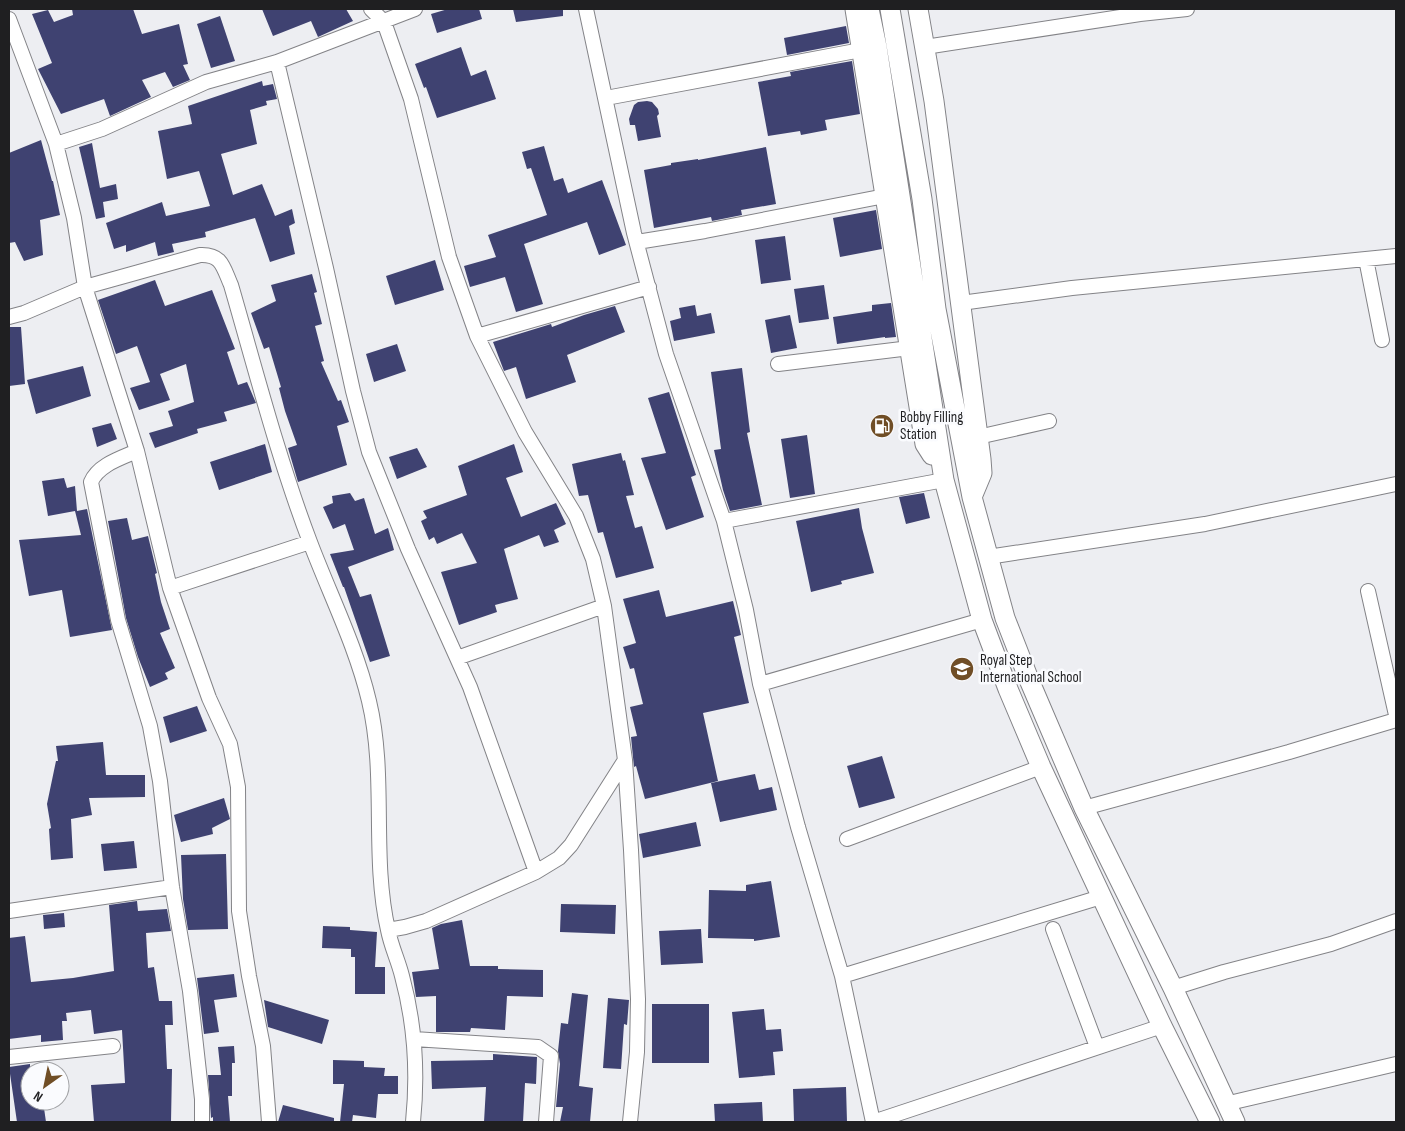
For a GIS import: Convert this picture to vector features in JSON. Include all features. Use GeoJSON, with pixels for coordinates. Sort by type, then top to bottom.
{"type":"FeatureCollection","features":[{"type":"Feature","properties":{"kind":"main road"},"geometry":{"type":"LineString","coordinates":[[855,9],[925,444],[943,473]]}},
{"type":"Feature","properties":{"kind":"main road"},"geometry":{"type":"LineString","coordinates":[[869,9],[877,47],[943,473],[982,620],[1008,689],[1041,767],[1162,1026],[1210,1122]]}},
{"type":"Feature","properties":{"kind":"main road"},"geometry":{"type":"LineString","coordinates":[[890,9],[922,199],[936,309],[972,496],[1009,627],[1030,682],[1084,808],[1173,988],[1225,1104],[1235,1122]]}},
{"type":"Feature","properties":{"kind":"main road"},"geometry":{"type":"LineString","coordinates":[[918,9],[934,101],[978,437],[982,474],[972,496]]}},
{"type":"Feature","properties":{"kind":"street"},"geometry":{"type":"LineString","coordinates":[[371,9],[384,22],[411,99],[449,257],[477,336],[525,432],[576,516],[593,560],[604,606],[624,760],[638,1000],[637,1052],[630,1122]]}},
{"type":"Feature","properties":{"kind":"street"},"geometry":{"type":"LineString","coordinates":[[56,144],[102,129],[206,82],[277,62],[415,9]]}},
{"type":"Feature","properties":{"kind":"street"},"geometry":{"type":"LineString","coordinates":[[586,9],[637,242],[666,354],[724,521],[746,610],[760,684],[798,827],[842,976],[873,1122],[1162,1026]]}},
{"type":"Feature","properties":{"kind":"street"},"geometry":{"type":"LineString","coordinates":[[925,46],[1140,14],[1187,9]]}},
{"type":"Feature","properties":{"kind":"street"},"geometry":{"type":"LineString","coordinates":[[9,19],[56,144],[74,218],[85,287],[137,451],[170,588],[209,698],[230,744],[238,787],[239,911],[248,976],[263,1046],[269,1122]]}},
{"type":"Feature","properties":{"kind":"street"},"geometry":{"type":"LineString","coordinates":[[606,98],[861,50]]}},
{"type":"Feature","properties":{"kind":"street"},"geometry":{"type":"LineString","coordinates":[[277,62],[318,232],[353,391],[369,452],[408,549],[470,687],[536,872]]}},
{"type":"Feature","properties":{"kind":"street"},"geometry":{"type":"LineString","coordinates":[[637,242],[705,231],[885,196]]}},
{"type":"Feature","properties":{"kind":"street"},"geometry":{"type":"LineString","coordinates":[[9,317],[24,313],[85,287],[200,255],[211,255],[221,262],[231,285],[275,435],[310,542],[348,636],[369,701],[375,740],[379,867],[388,930],[402,976],[414,1039],[416,1095],[413,1122]]}},
{"type":"Feature","properties":{"kind":"street"},"geometry":{"type":"LineString","coordinates":[[961,303],[1072,288],[1396,256]]}},
{"type":"Feature","properties":{"kind":"street"},"geometry":{"type":"LineString","coordinates":[[1366,259],[1382,340]]}},
{"type":"Feature","properties":{"kind":"street"},"geometry":{"type":"LineString","coordinates":[[477,336],[649,287]]}},
{"type":"Feature","properties":{"kind":"street"},"geometry":{"type":"LineString","coordinates":[[778,364],[910,348]]}},
{"type":"Feature","properties":{"kind":"street"},"geometry":{"type":"LineString","coordinates":[[978,437],[1049,422]]}},
{"type":"Feature","properties":{"kind":"street"},"geometry":{"type":"LineString","coordinates":[[137,451],[98,472],[91,482],[118,620],[150,726],[160,781],[172,887],[190,990],[202,1099],[202,1122]]}},
{"type":"Feature","properties":{"kind":"street"},"geometry":{"type":"LineString","coordinates":[[724,521],[943,473]]}},
{"type":"Feature","properties":{"kind":"street"},"geometry":{"type":"LineString","coordinates":[[988,557],[1206,524],[1396,484]]}},
{"type":"Feature","properties":{"kind":"street"},"geometry":{"type":"LineString","coordinates":[[170,588],[310,542]]}},
{"type":"Feature","properties":{"kind":"street"},"geometry":{"type":"LineString","coordinates":[[1368,591],[1396,715]]}},
{"type":"Feature","properties":{"kind":"street"},"geometry":{"type":"LineString","coordinates":[[457,658],[604,606]]}},
{"type":"Feature","properties":{"kind":"street"},"geometry":{"type":"LineString","coordinates":[[760,684],[982,620]]}},
{"type":"Feature","properties":{"kind":"street"},"geometry":{"type":"LineString","coordinates":[[1084,808],[1289,752],[1396,720]]}},
{"type":"Feature","properties":{"kind":"street"},"geometry":{"type":"LineString","coordinates":[[388,930],[426,921],[536,872],[559,858],[571,845],[624,760]]}},
{"type":"Feature","properties":{"kind":"street"},"geometry":{"type":"LineString","coordinates":[[846,840],[1041,767]]}},
{"type":"Feature","properties":{"kind":"street"},"geometry":{"type":"LineString","coordinates":[[9,911],[172,887]]}},
{"type":"Feature","properties":{"kind":"street"},"geometry":{"type":"LineString","coordinates":[[842,976],[1101,897]]}},
{"type":"Feature","properties":{"kind":"street"},"geometry":{"type":"LineString","coordinates":[[1173,988],[1224,972],[1331,944],[1396,921]]}},
{"type":"Feature","properties":{"kind":"street"},"geometry":{"type":"LineString","coordinates":[[1053,929],[1097,1047]]}},
{"type":"Feature","properties":{"kind":"street"},"geometry":{"type":"LineString","coordinates":[[414,1039],[538,1047],[546,1052],[551,1056],[546,1122]]}},
{"type":"Feature","properties":{"kind":"street"},"geometry":{"type":"LineString","coordinates":[[9,1057],[112,1046]]}},
{"type":"Feature","properties":{"kind":"street"},"geometry":{"type":"LineString","coordinates":[[1225,1104],[1396,1064]]}},
{"type":"Feature","properties":{"kind":"building"},"geometry":{"type":"Polygon","coordinates":[[[72,9],[133,9],[142,34],[179,24],[188,64],[183,65],[190,80],[173,87],[165,72],[142,80],[151,97],[110,116],[104,99],[61,114],[38,69],[52,63],[32,14],[48,10],[54,22],[73,15],[72,9]]]}},
{"type":"Feature","properties":{"kind":"building"},"geometry":{"type":"Polygon","coordinates":[[[262,9],[346,9],[353,21],[318,37],[311,21],[273,36],[262,9]]]}},
{"type":"Feature","properties":{"kind":"building"},"geometry":{"type":"Polygon","coordinates":[[[448,9],[479,9],[482,19],[437,33],[431,14],[448,9]]]}},
{"type":"Feature","properties":{"kind":"building"},"geometry":{"type":"Polygon","coordinates":[[[513,9],[563,9],[563,16],[516,22],[513,9]]]}},
{"type":"Feature","properties":{"kind":"building"},"geometry":{"type":"Polygon","coordinates":[[[220,16],[235,61],[211,68],[197,24],[220,16]]]}},
{"type":"Feature","properties":{"kind":"building"},"geometry":{"type":"Polygon","coordinates":[[[846,26],[849,43],[787,55],[784,38],[846,26]]]}},
{"type":"Feature","properties":{"kind":"building"},"geometry":{"type":"Polygon","coordinates":[[[461,47],[471,76],[486,70],[496,99],[437,118],[426,87],[424,88],[415,64],[461,47]]]}},
{"type":"Feature","properties":{"kind":"building"},"geometry":{"type":"Polygon","coordinates":[[[852,61],[860,114],[825,120],[827,130],[801,135],[800,131],[768,136],[758,82],[791,76],[790,72],[852,61]]]}},
{"type":"Feature","properties":{"kind":"building"},"geometry":{"type":"Polygon","coordinates":[[[262,81],[263,86],[273,84],[277,99],[266,101],[267,105],[250,110],[257,144],[221,154],[233,195],[262,184],[275,216],[292,209],[295,223],[289,226],[295,254],[270,262],[255,218],[205,232],[206,237],[172,244],[174,252],[158,256],[155,242],[126,252],[126,245],[114,249],[106,223],[162,202],[166,216],[210,206],[199,171],[167,179],[158,131],[192,124],[188,106],[262,81]]]}},
{"type":"Feature","properties":{"kind":"building"},"geometry":{"type":"Polygon","coordinates":[[[638,102],[652,102],[658,109],[659,114],[657,116],[661,137],[638,141],[635,125],[630,125],[629,119],[634,105],[638,102]]]}},
{"type":"Feature","properties":{"kind":"building"},"geometry":{"type":"Polygon","coordinates":[[[41,140],[53,181],[60,215],[40,220],[43,255],[24,261],[15,242],[9,243],[9,153],[41,140]]]}},
{"type":"Feature","properties":{"kind":"building"},"geometry":{"type":"Polygon","coordinates":[[[92,143],[100,188],[116,184],[118,199],[103,202],[105,217],[96,219],[79,147],[92,143]]]}},
{"type":"Feature","properties":{"kind":"building"},"geometry":{"type":"Polygon","coordinates":[[[544,146],[554,181],[563,178],[568,193],[602,180],[626,245],[599,255],[587,222],[524,244],[543,304],[516,312],[505,277],[470,287],[464,266],[496,257],[488,235],[547,215],[531,168],[527,169],[522,152],[544,146]]]}},
{"type":"Feature","properties":{"kind":"building"},"geometry":{"type":"Polygon","coordinates":[[[766,147],[776,204],[741,210],[742,215],[712,221],[711,217],[654,228],[644,170],[671,165],[671,163],[698,160],[766,147]]]}},
{"type":"Feature","properties":{"kind":"building"},"geometry":{"type":"Polygon","coordinates":[[[876,210],[882,249],[840,257],[833,218],[876,210]]]}},
{"type":"Feature","properties":{"kind":"building"},"geometry":{"type":"Polygon","coordinates":[[[785,236],[791,280],[761,284],[755,240],[785,236]]]}},
{"type":"Feature","properties":{"kind":"building"},"geometry":{"type":"Polygon","coordinates":[[[435,260],[444,290],[395,305],[386,276],[435,260]]]}},
{"type":"Feature","properties":{"kind":"building"},"geometry":{"type":"Polygon","coordinates":[[[312,274],[317,292],[314,293],[322,324],[315,326],[324,361],[321,362],[338,401],[341,400],[349,422],[337,426],[347,465],[298,482],[288,448],[297,445],[285,411],[279,388],[281,387],[269,347],[264,349],[251,313],[276,301],[271,285],[312,274]]]}},
{"type":"Feature","properties":{"kind":"building"},"geometry":{"type":"Polygon","coordinates":[[[155,280],[165,306],[212,290],[235,349],[227,352],[238,385],[247,382],[256,403],[224,412],[227,421],[197,429],[198,433],[155,448],[149,433],[173,426],[168,411],[194,402],[186,364],[160,374],[170,400],[139,410],[130,388],[150,382],[137,346],[116,354],[98,300],[155,280]]]}},
{"type":"Feature","properties":{"kind":"building"},"geometry":{"type":"Polygon","coordinates":[[[824,285],[829,319],[799,323],[794,289],[824,285]]]}},
{"type":"Feature","properties":{"kind":"building"},"geometry":{"type":"Polygon","coordinates":[[[891,303],[896,337],[837,344],[833,317],[872,311],[872,305],[891,303]]]}},
{"type":"Feature","properties":{"kind":"building"},"geometry":{"type":"Polygon","coordinates":[[[695,305],[697,316],[711,313],[715,333],[674,341],[670,321],[681,318],[679,308],[695,305]]]}},
{"type":"Feature","properties":{"kind":"building"},"geometry":{"type":"Polygon","coordinates":[[[615,306],[625,332],[567,355],[576,382],[526,399],[516,367],[504,371],[493,342],[551,324],[552,327],[615,306]]]}},
{"type":"Feature","properties":{"kind":"building"},"geometry":{"type":"Polygon","coordinates":[[[790,315],[797,348],[771,353],[765,320],[790,315]]]}},
{"type":"Feature","properties":{"kind":"building"},"geometry":{"type":"Polygon","coordinates":[[[9,327],[21,327],[25,384],[9,386],[9,327]]]}},
{"type":"Feature","properties":{"kind":"building"},"geometry":{"type":"Polygon","coordinates":[[[397,344],[406,371],[374,382],[366,354],[397,344]]]}},
{"type":"Feature","properties":{"kind":"building"},"geometry":{"type":"Polygon","coordinates":[[[83,366],[91,396],[36,414],[27,380],[83,366]]]}},
{"type":"Feature","properties":{"kind":"building"},"geometry":{"type":"Polygon","coordinates":[[[742,368],[750,432],[747,433],[762,505],[730,511],[714,450],[721,449],[711,372],[742,368]]]}},
{"type":"Feature","properties":{"kind":"building"},"geometry":{"type":"Polygon","coordinates":[[[669,392],[696,475],[691,477],[704,517],[666,530],[641,458],[666,453],[648,398],[669,392]]]}},
{"type":"Feature","properties":{"kind":"building"},"geometry":{"type":"Polygon","coordinates":[[[111,423],[117,439],[97,447],[92,428],[111,423]]]}},
{"type":"Feature","properties":{"kind":"building"},"geometry":{"type":"Polygon","coordinates":[[[807,435],[815,494],[790,498],[781,439],[807,435]]]}},
{"type":"Feature","properties":{"kind":"building"},"geometry":{"type":"Polygon","coordinates":[[[265,444],[272,472],[219,490],[210,462],[265,444]]]}},
{"type":"Feature","properties":{"kind":"building"},"geometry":{"type":"Polygon","coordinates":[[[514,444],[523,472],[506,478],[521,517],[556,503],[566,524],[554,530],[559,542],[544,547],[539,535],[504,549],[518,599],[495,605],[497,612],[459,625],[441,572],[477,563],[462,533],[437,544],[434,537],[429,540],[421,521],[427,518],[423,511],[467,495],[458,466],[514,444]]]}},
{"type":"Feature","properties":{"kind":"building"},"geometry":{"type":"Polygon","coordinates":[[[417,448],[427,467],[397,479],[389,457],[417,448]]]}},
{"type":"Feature","properties":{"kind":"building"},"geometry":{"type":"Polygon","coordinates":[[[621,453],[623,461],[625,460],[634,495],[626,496],[635,528],[642,526],[654,568],[616,578],[603,532],[598,533],[588,495],[579,496],[572,464],[621,453]]]}},
{"type":"Feature","properties":{"kind":"building"},"geometry":{"type":"Polygon","coordinates":[[[64,478],[67,488],[75,486],[77,511],[87,509],[112,630],[70,637],[62,590],[29,596],[19,540],[81,535],[75,511],[48,516],[42,481],[64,478]]]}},
{"type":"Feature","properties":{"kind":"building"},"geometry":{"type":"Polygon","coordinates":[[[350,493],[355,501],[364,498],[375,534],[388,528],[394,550],[348,567],[360,597],[371,594],[390,656],[370,662],[344,587],[330,554],[354,550],[345,524],[333,529],[323,507],[333,503],[332,496],[350,493]]]}},
{"type":"Feature","properties":{"kind":"building"},"geometry":{"type":"Polygon","coordinates":[[[924,493],[930,518],[906,524],[899,497],[924,493]]]}},
{"type":"Feature","properties":{"kind":"building"},"geometry":{"type":"Polygon","coordinates":[[[859,508],[862,528],[874,573],[841,581],[842,584],[811,592],[796,521],[859,508]]]}},
{"type":"Feature","properties":{"kind":"building"},"geometry":{"type":"Polygon","coordinates":[[[127,518],[132,540],[148,536],[157,573],[155,574],[161,602],[170,629],[160,633],[175,668],[165,673],[168,679],[150,687],[126,618],[108,521],[127,518]]]}},
{"type":"Feature","properties":{"kind":"building"},"geometry":{"type":"Polygon","coordinates":[[[659,590],[666,617],[733,601],[741,635],[734,637],[749,703],[703,713],[718,781],[645,799],[636,766],[634,767],[631,737],[637,736],[630,707],[643,704],[634,668],[630,669],[623,647],[636,643],[623,599],[659,590]]]}},
{"type":"Feature","properties":{"kind":"building"},"geometry":{"type":"Polygon","coordinates":[[[197,706],[207,731],[170,743],[163,717],[197,706]]]}},
{"type":"Feature","properties":{"kind":"building"},"geometry":{"type":"Polygon","coordinates":[[[103,742],[106,775],[145,775],[145,797],[89,798],[92,815],[71,819],[73,858],[51,860],[49,829],[51,828],[47,804],[56,761],[58,761],[56,746],[103,742]]]}},
{"type":"Feature","properties":{"kind":"building"},"geometry":{"type":"Polygon","coordinates":[[[882,756],[895,798],[859,808],[847,766],[882,756]]]}},
{"type":"Feature","properties":{"kind":"building"},"geometry":{"type":"Polygon","coordinates":[[[755,774],[759,790],[772,787],[777,810],[720,822],[711,783],[755,774]]]}},
{"type":"Feature","properties":{"kind":"building"},"geometry":{"type":"Polygon","coordinates":[[[224,798],[230,819],[212,828],[213,834],[181,842],[174,815],[224,798]]]}},
{"type":"Feature","properties":{"kind":"building"},"geometry":{"type":"Polygon","coordinates":[[[696,822],[701,846],[643,858],[639,834],[696,822]]]}},
{"type":"Feature","properties":{"kind":"building"},"geometry":{"type":"Polygon","coordinates":[[[134,841],[137,868],[104,871],[101,844],[134,841]]]}},
{"type":"Feature","properties":{"kind":"building"},"geometry":{"type":"Polygon","coordinates":[[[226,854],[228,929],[188,930],[183,899],[181,855],[226,854]]]}},
{"type":"Feature","properties":{"kind":"building"},"geometry":{"type":"Polygon","coordinates":[[[771,881],[780,937],[754,941],[754,939],[708,938],[709,890],[746,891],[746,885],[771,881]]]}},
{"type":"Feature","properties":{"kind":"building"},"geometry":{"type":"Polygon","coordinates":[[[137,901],[138,911],[167,909],[171,931],[146,933],[148,968],[154,967],[159,1001],[172,1001],[173,1025],[165,1025],[167,1069],[172,1069],[171,1122],[94,1122],[91,1085],[125,1083],[122,1030],[94,1034],[91,1010],[66,1013],[67,1021],[62,1021],[63,1040],[41,1042],[41,1035],[9,1039],[9,938],[25,936],[31,982],[73,978],[114,971],[109,905],[137,901]]]}},
{"type":"Feature","properties":{"kind":"building"},"geometry":{"type":"Polygon","coordinates":[[[561,904],[616,905],[615,934],[560,932],[561,904]]]}},
{"type":"Feature","properties":{"kind":"building"},"geometry":{"type":"Polygon","coordinates":[[[64,913],[65,927],[44,929],[43,915],[64,913]]]}},
{"type":"Feature","properties":{"kind":"building"},"geometry":{"type":"Polygon","coordinates":[[[462,920],[470,966],[498,966],[498,969],[543,970],[543,997],[507,996],[505,1030],[471,1028],[470,1032],[436,1032],[436,996],[416,997],[412,972],[439,969],[432,928],[441,924],[462,920]]]}},
{"type":"Feature","properties":{"kind":"building"},"geometry":{"type":"Polygon","coordinates":[[[323,926],[350,927],[350,930],[377,932],[375,967],[385,967],[385,994],[355,994],[355,957],[351,957],[351,949],[322,948],[323,926]]]}},
{"type":"Feature","properties":{"kind":"building"},"geometry":{"type":"Polygon","coordinates":[[[701,929],[703,963],[661,965],[659,931],[701,929]]]}},
{"type":"Feature","properties":{"kind":"building"},"geometry":{"type":"Polygon","coordinates":[[[234,974],[237,997],[214,1000],[219,1032],[204,1034],[197,978],[234,974]]]}},
{"type":"Feature","properties":{"kind":"building"},"geometry":{"type":"Polygon","coordinates":[[[572,993],[588,995],[579,1086],[593,1088],[590,1122],[560,1122],[563,1107],[556,1107],[561,1023],[568,1024],[572,993]]]}},
{"type":"Feature","properties":{"kind":"building"},"geometry":{"type":"Polygon","coordinates":[[[608,998],[629,1000],[627,1025],[624,1024],[621,1069],[603,1068],[608,998]]]}},
{"type":"Feature","properties":{"kind":"building"},"geometry":{"type":"Polygon","coordinates":[[[264,1000],[329,1020],[322,1044],[268,1027],[264,1000]]]}},
{"type":"Feature","properties":{"kind":"building"},"geometry":{"type":"Polygon","coordinates":[[[652,1004],[709,1004],[709,1063],[652,1063],[652,1004]]]}},
{"type":"Feature","properties":{"kind":"building"},"geometry":{"type":"Polygon","coordinates":[[[764,1009],[766,1030],[781,1029],[783,1051],[773,1052],[775,1075],[739,1078],[732,1012],[764,1009]]]}},
{"type":"Feature","properties":{"kind":"building"},"geometry":{"type":"Polygon","coordinates":[[[234,1046],[235,1063],[232,1063],[232,1096],[228,1096],[230,1122],[213,1122],[213,1117],[211,1118],[208,1075],[221,1075],[218,1047],[234,1046]]]}},
{"type":"Feature","properties":{"kind":"building"},"geometry":{"type":"Polygon","coordinates":[[[493,1054],[537,1057],[536,1084],[525,1083],[523,1122],[484,1122],[486,1087],[432,1089],[431,1061],[493,1060],[493,1054]]]}},
{"type":"Feature","properties":{"kind":"building"},"geometry":{"type":"Polygon","coordinates":[[[333,1060],[364,1061],[364,1067],[385,1068],[384,1076],[398,1076],[398,1094],[378,1094],[376,1118],[353,1115],[352,1122],[340,1122],[344,1084],[333,1084],[333,1060]]]}},
{"type":"Feature","properties":{"kind":"building"},"geometry":{"type":"Polygon","coordinates":[[[20,1065],[20,1111],[44,1111],[46,1122],[17,1122],[9,1067],[20,1065]]]}},
{"type":"Feature","properties":{"kind":"building"},"geometry":{"type":"Polygon","coordinates":[[[846,1087],[847,1122],[794,1122],[793,1089],[846,1087]]]}},
{"type":"Feature","properties":{"kind":"building"},"geometry":{"type":"Polygon","coordinates":[[[762,1102],[763,1122],[715,1122],[714,1104],[762,1102]]]}},
{"type":"Feature","properties":{"kind":"building"},"geometry":{"type":"Polygon","coordinates":[[[283,1105],[334,1118],[334,1122],[278,1122],[283,1105]]]}},
{"type":"Feature","properties":{"kind":"place","name":"Bobby Filling Station"},"geometry":{"type":"Point","coordinates":[882,426]}},
{"type":"Feature","properties":{"kind":"place","name":"Royal Step International School"},"geometry":{"type":"Point","coordinates":[962,669]}}]}
